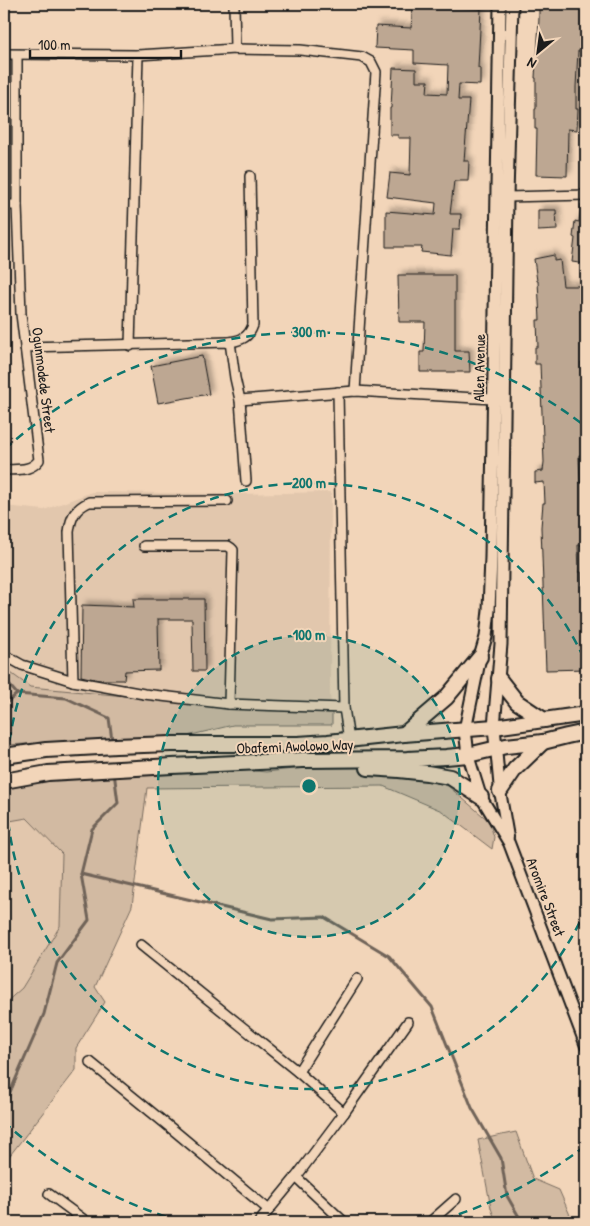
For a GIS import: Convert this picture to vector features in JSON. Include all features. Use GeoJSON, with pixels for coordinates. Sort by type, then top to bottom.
{"type":"FeatureCollection","features":[{"type":"Feature","properties":{"kind":"main road","name":"Allen Avenue"},"geometry":{"type":"LineString","coordinates":[[468,755],[465,730],[486,637],[489,610],[500,4]]}},
{"type":"Feature","properties":{"kind":"main road","name":"Allen Avenue"},"geometry":{"type":"LineString","coordinates":[[496,748],[494,727],[501,644],[503,557],[507,197],[512,4]]}},
{"type":"Feature","properties":{"kind":"main road"},"geometry":{"type":"LineString","coordinates":[[404,734],[446,698],[480,657]]}},
{"type":"Feature","properties":{"kind":"main road"},"geometry":{"type":"LineString","coordinates":[[499,679],[517,702],[544,720]]}},
{"type":"Feature","properties":{"kind":"main road","name":"Obafemi Awolowo Way"},"geometry":{"type":"LineString","coordinates":[[4,756],[46,750],[171,744],[298,744],[494,727],[586,714]]}},
{"type":"Feature","properties":{"kind":"main road","name":"Obafemi Awolowo Way"},"geometry":{"type":"LineString","coordinates":[[4,781],[48,773],[172,766],[407,759],[468,755],[506,746],[543,742],[586,732]]}},
{"type":"Feature","properties":{"kind":"main road"},"geometry":{"type":"LineString","coordinates":[[500,792],[515,769],[543,742]]}},
{"type":"Feature","properties":{"kind":"main road"},"geometry":{"type":"LineString","coordinates":[[260,762],[427,773],[454,779],[481,797]]}},
{"type":"Feature","properties":{"kind":"street"},"geometry":{"type":"LineString","coordinates":[[234,4],[235,49]]}},
{"type":"Feature","properties":{"kind":"street"},"geometry":{"type":"LineString","coordinates":[[4,54],[138,54],[235,49],[300,50],[362,56],[371,62],[376,72],[355,391]]}},
{"type":"Feature","properties":{"kind":"street"},"geometry":{"type":"LineString","coordinates":[[130,346],[138,54]]}},
{"type":"Feature","properties":{"kind":"street","name":"Ogunmodede Street"},"geometry":{"type":"LineString","coordinates":[[4,470],[35,466],[39,460],[22,314],[17,205],[17,55]]}},
{"type":"Feature","properties":{"kind":"street"},"geometry":{"type":"LineString","coordinates":[[25,347],[130,346],[230,342],[245,338],[251,332],[253,325],[250,176]]}},
{"type":"Feature","properties":{"kind":"street"},"geometry":{"type":"LineString","coordinates":[[507,197],[586,195]]}},
{"type":"Feature","properties":{"kind":"street"},"geometry":{"type":"LineString","coordinates":[[4,205],[17,205]]}},
{"type":"Feature","properties":{"kind":"street"},"geometry":{"type":"LineString","coordinates":[[230,342],[240,400],[246,481]]}},
{"type":"Feature","properties":{"kind":"street"},"geometry":{"type":"LineString","coordinates":[[240,400],[355,391],[493,399]]}},
{"type":"Feature","properties":{"kind":"street"},"geometry":{"type":"LineString","coordinates":[[338,392],[344,708],[349,740]]}},
{"type":"Feature","properties":{"kind":"street"},"geometry":{"type":"LineString","coordinates":[[73,681],[69,532],[74,513],[89,502],[227,501]]}},
{"type":"Feature","properties":{"kind":"street"},"geometry":{"type":"LineString","coordinates":[[144,546],[228,546],[233,550],[228,704]]}},
{"type":"Feature","properties":{"kind":"street"},"geometry":{"type":"LineString","coordinates":[[4,655],[22,665],[73,681],[144,694],[228,704],[344,708]]}},
{"type":"Feature","properties":{"kind":"street","name":"Aromire Street"},"geometry":{"type":"LineString","coordinates":[[496,748],[500,792],[509,843]]}},
{"type":"Feature","properties":{"kind":"street","name":"Aromire Street"},"geometry":{"type":"LineString","coordinates":[[468,755],[481,797],[509,843],[586,1046]]}},
{"type":"Feature","properties":{"kind":"street"},"geometry":{"type":"LineString","coordinates":[[141,945],[298,1072],[344,1114]]}},
{"type":"Feature","properties":{"kind":"street"},"geometry":{"type":"LineString","coordinates":[[298,1072],[357,979]]}},
{"type":"Feature","properties":{"kind":"street"},"geometry":{"type":"LineString","coordinates":[[259,1222],[344,1114],[408,1022]]}},
{"type":"Feature","properties":{"kind":"street"},"geometry":{"type":"LineString","coordinates":[[90,1062],[269,1210]]}},
{"type":"Feature","properties":{"kind":"street"},"geometry":{"type":"LineString","coordinates":[[296,1177],[344,1222]]}},
{"type":"Feature","properties":{"kind":"street"},"geometry":{"type":"LineString","coordinates":[[49,1194],[88,1222]]}},
{"type":"Feature","properties":{"kind":"street"},"geometry":{"type":"LineString","coordinates":[[430,1222],[456,1199]]}},
{"type":"Feature","properties":{"kind":"shaded area"},"geometry":{"type":"Polygon","coordinates":[[[92,492],[236,494],[331,492],[330,695],[332,712],[241,707],[30,687],[5,670],[4,506],[44,510],[92,492]]]}},
{"type":"Feature","properties":{"kind":"shaded area"},"geometry":{"type":"Polygon","coordinates":[[[4,668],[30,687],[241,707],[332,712],[332,725],[233,725],[183,737],[4,745],[4,668]]]}},
{"type":"Feature","properties":{"kind":"shaded area"},"geometry":{"type":"Polygon","coordinates":[[[337,762],[393,769],[448,786],[489,821],[494,837],[492,849],[442,811],[383,786],[147,788],[132,906],[95,987],[105,1002],[76,1048],[76,1070],[4,1163],[4,1004],[22,988],[60,926],[62,854],[27,818],[4,822],[4,784],[50,778],[223,768],[266,772],[337,762]]]}},
{"type":"Feature","properties":{"kind":"shaded area"},"geometry":{"type":"Polygon","coordinates":[[[27,818],[62,854],[60,926],[22,988],[4,1004],[4,822],[27,818]]]}},
{"type":"Feature","properties":{"kind":"shaded area"},"geometry":{"type":"Polygon","coordinates":[[[516,1132],[533,1179],[559,1190],[573,1222],[496,1222],[491,1208],[478,1140],[516,1132]]]}},
{"type":"Feature","properties":{"kind":"building"},"geometry":{"type":"Polygon","coordinates":[[[413,4],[481,9],[478,68],[480,68],[480,85],[459,84],[458,100],[469,100],[464,161],[469,161],[468,181],[454,181],[450,214],[461,214],[460,229],[453,229],[451,255],[421,252],[422,247],[386,247],[386,211],[435,215],[436,203],[387,197],[390,173],[410,175],[411,138],[398,138],[398,135],[390,135],[393,68],[416,69],[416,81],[428,81],[427,93],[447,94],[448,65],[414,63],[414,50],[375,48],[376,26],[411,28],[413,4]]]}},
{"type":"Feature","properties":{"kind":"building"},"geometry":{"type":"Polygon","coordinates":[[[539,4],[585,4],[583,51],[578,51],[576,87],[577,130],[568,129],[567,176],[536,175],[535,78],[539,4]]]}},
{"type":"Feature","properties":{"kind":"building"},"geometry":{"type":"Polygon","coordinates":[[[581,204],[586,205],[586,264],[572,262],[575,221],[579,222],[581,204]]]}},
{"type":"Feature","properties":{"kind":"building"},"geometry":{"type":"Polygon","coordinates":[[[538,210],[556,210],[557,230],[538,231],[538,210]]]}},
{"type":"Feature","properties":{"kind":"building"},"geometry":{"type":"Polygon","coordinates":[[[554,255],[554,261],[560,260],[563,286],[586,286],[586,307],[581,307],[584,362],[581,362],[584,455],[579,455],[580,483],[586,483],[586,517],[584,517],[583,523],[584,545],[578,545],[584,622],[586,622],[586,669],[546,670],[541,527],[543,503],[545,503],[544,482],[535,483],[535,472],[543,471],[544,462],[540,364],[535,364],[535,347],[538,347],[537,320],[540,320],[538,281],[534,259],[554,255]]]}},
{"type":"Feature","properties":{"kind":"building"},"geometry":{"type":"Polygon","coordinates":[[[398,275],[455,275],[455,351],[469,351],[470,372],[420,372],[420,352],[424,352],[425,322],[399,322],[398,275]]]}},
{"type":"Feature","properties":{"kind":"building"},"geometry":{"type":"Polygon","coordinates":[[[202,356],[209,394],[158,403],[151,366],[202,356]]]}},
{"type":"Feature","properties":{"kind":"building"},"geometry":{"type":"Polygon","coordinates":[[[133,599],[204,599],[205,671],[193,671],[192,619],[158,619],[159,670],[125,671],[124,680],[99,680],[81,676],[82,605],[134,607],[133,599]]]}},
{"type":"Feature","properties":{"kind":"waterway"},"geometry":{"type":"LineString","coordinates":[[4,679],[17,694],[66,698],[109,718],[112,740]]}},
{"type":"Feature","properties":{"kind":"waterway"},"geometry":{"type":"LineString","coordinates":[[4,705],[17,694]]}},
{"type":"Feature","properties":{"kind":"waterway"},"geometry":{"type":"LineString","coordinates":[[4,1106],[44,1014],[57,963],[89,920],[81,874],[92,829],[118,803],[114,772]]}},
{"type":"Feature","properties":{"kind":"waterway"},"geometry":{"type":"LineString","coordinates":[[81,874],[272,919],[324,917],[389,956],[432,1007],[472,1108],[501,1158],[507,1196],[522,1222]]}}]}
